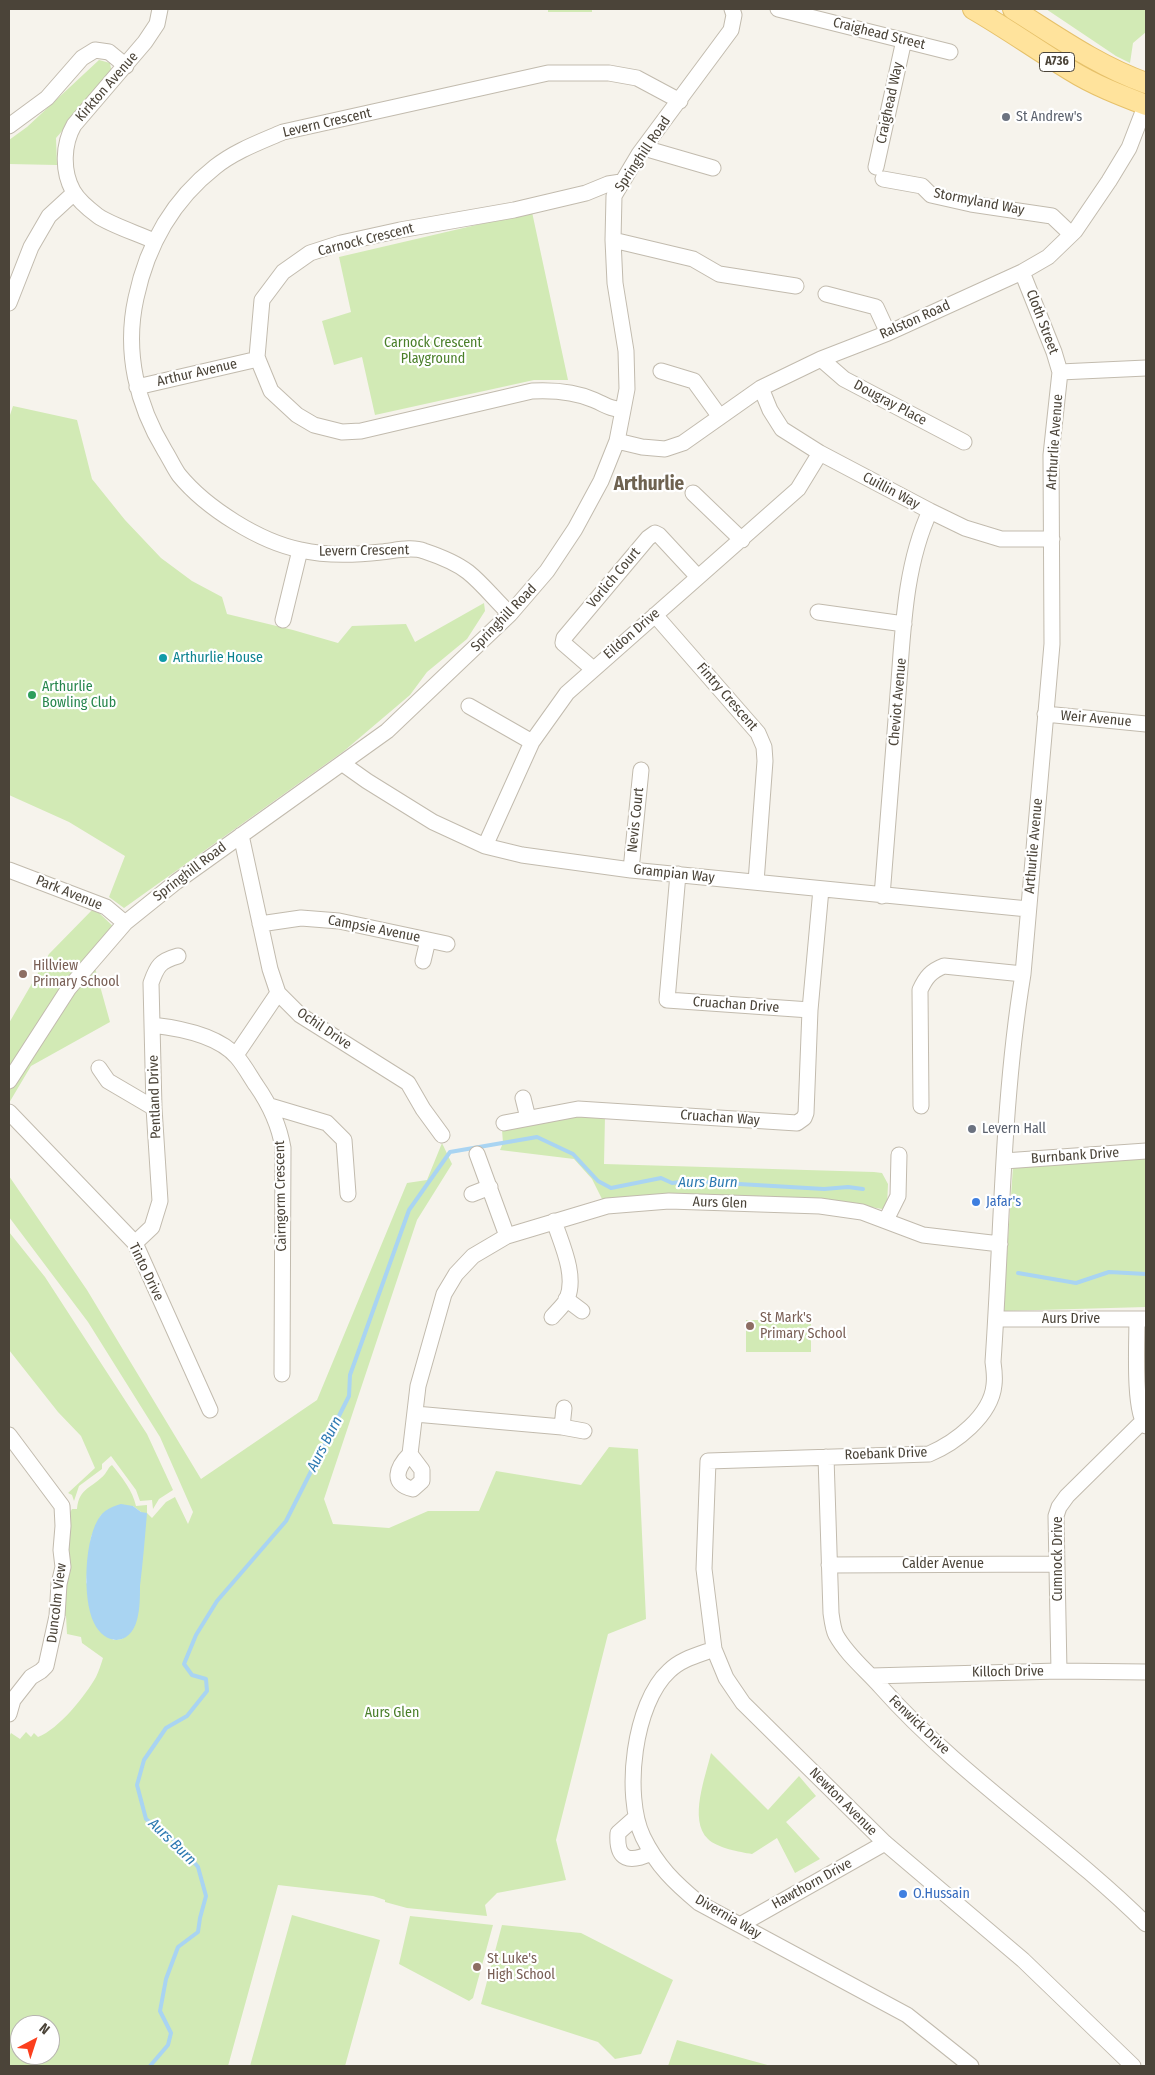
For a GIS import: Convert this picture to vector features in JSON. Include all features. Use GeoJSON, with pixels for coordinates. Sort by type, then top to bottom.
{"type":"FeatureCollection","features":[{"type":"Feature","properties":{"kind":"main road","name":"A736"},"geometry":{"type":"LineString","coordinates":[[973,9],[1098,86],[1146,105]]}},
{"type":"Feature","properties":{"kind":"main road","name":"A736"},"geometry":{"type":"LineString","coordinates":[[1013,9],[1090,57],[1114,70],[1146,83]]}},
{"type":"Feature","properties":{"kind":"street","name":"Kirkton Avenue"},"geometry":{"type":"LineString","coordinates":[[154,241],[99,217],[74,193],[66,168],[65,154],[67,137],[74,125],[145,42],[158,24],[160,9]]}},
{"type":"Feature","properties":{"kind":"street","name":"Springhill Road"},"geometry":{"type":"LineString","coordinates":[[9,1081],[69,988],[125,923],[241,834],[343,764],[387,731],[510,614],[547,571],[575,529],[601,481],[617,441],[624,410],[626,351],[615,282],[613,240],[614,196],[644,148],[731,30],[734,15],[732,9]]}},
{"type":"Feature","properties":{"kind":"street","name":"Craighead Street"},"geometry":{"type":"LineString","coordinates":[[778,9],[950,52]]}},
{"type":"Feature","properties":{"kind":"street","name":"Craighead Way"},"geometry":{"type":"LineString","coordinates":[[879,173],[904,40]]}},
{"type":"Feature","properties":{"kind":"street"},"geometry":{"type":"LineString","coordinates":[[9,126],[47,98],[82,58],[95,50],[109,52],[126,66]]}},
{"type":"Feature","properties":{"kind":"street","name":"Levern Crescent"},"geometry":{"type":"LineString","coordinates":[[510,614],[468,572],[451,561],[422,550],[329,554],[300,550],[268,540],[237,524],[208,502],[180,476],[145,414],[137,387],[131,353],[133,313],[141,277],[154,241],[182,198],[216,166],[248,147],[283,132],[548,73],[609,73],[637,78],[680,101]]}},
{"type":"Feature","properties":{"kind":"street","name":"Ralston Road"},"geometry":{"type":"LineString","coordinates":[[617,441],[642,448],[670,448],[683,444],[761,388],[820,359],[888,333],[1022,272],[1048,257],[1071,234],[1122,161],[1146,105]]}},
{"type":"Feature","properties":{"kind":"street"},"geometry":{"type":"LineString","coordinates":[[644,148],[713,168]]}},
{"type":"Feature","properties":{"kind":"street","name":"Stormyland Way"},"geometry":{"type":"LineString","coordinates":[[879,173],[922,186],[931,195],[1052,216],[1071,234]]}},
{"type":"Feature","properties":{"kind":"street","name":"Carnock Crescent"},"geometry":{"type":"LineString","coordinates":[[621,182],[608,184],[586,193],[514,210],[400,230],[341,243],[310,253],[284,272],[262,300],[258,332],[258,358],[271,391],[297,415],[314,424],[342,432],[377,428],[532,391],[551,390],[593,399],[608,408],[624,410]]}},
{"type":"Feature","properties":{"kind":"street"},"geometry":{"type":"LineString","coordinates":[[9,303],[31,247],[49,216],[74,193]]}},
{"type":"Feature","properties":{"kind":"street"},"geometry":{"type":"LineString","coordinates":[[613,240],[693,259],[719,274],[796,286]]}},
{"type":"Feature","properties":{"kind":"street","name":"Cloth Street"},"geometry":{"type":"LineString","coordinates":[[1022,272],[1051,344],[1060,372]]}},
{"type":"Feature","properties":{"kind":"street"},"geometry":{"type":"LineString","coordinates":[[826,294],[876,307],[888,333]]}},
{"type":"Feature","properties":{"kind":"street","name":"Arthur Avenue"},"geometry":{"type":"LineString","coordinates":[[137,387],[258,358]]}},
{"type":"Feature","properties":{"kind":"street","name":"Dougray Place"},"geometry":{"type":"LineString","coordinates":[[820,359],[844,378],[964,442]]}},
{"type":"Feature","properties":{"kind":"street"},"geometry":{"type":"LineString","coordinates":[[1060,372],[1146,368]]}},
{"type":"Feature","properties":{"kind":"street"},"geometry":{"type":"LineString","coordinates":[[661,371],[694,381],[720,417]]}},
{"type":"Feature","properties":{"kind":"street","name":"Arthurlie Avenue"},"geometry":{"type":"LineString","coordinates":[[996,1319],[1004,1161],[1016,1015],[1023,974],[1052,644],[1051,455],[1060,372]]}},
{"type":"Feature","properties":{"kind":"street","name":"Cuillin Way"},"geometry":{"type":"LineString","coordinates":[[761,388],[770,410],[782,428],[820,453],[930,511],[964,528],[1001,539],[1052,539]]}},
{"type":"Feature","properties":{"kind":"street","name":"Eildon Drive"},"geometry":{"type":"LineString","coordinates":[[485,846],[532,742],[562,699],[593,669],[798,489],[820,453]]}},
{"type":"Feature","properties":{"kind":"street"},"geometry":{"type":"LineString","coordinates":[[693,493],[742,540]]}},
{"type":"Feature","properties":{"kind":"street","name":"Cheviot Avenue"},"geometry":{"type":"LineString","coordinates":[[882,896],[904,624],[914,555],[920,531],[930,511]]}},
{"type":"Feature","properties":{"kind":"street","name":"Vorlich Court"},"geometry":{"type":"LineString","coordinates":[[593,669],[563,643],[564,638],[648,538],[656,533],[659,535],[698,577]]}},
{"type":"Feature","properties":{"kind":"street"},"geometry":{"type":"LineString","coordinates":[[283,620],[300,550]]}},
{"type":"Feature","properties":{"kind":"street"},"geometry":{"type":"LineString","coordinates":[[818,612],[904,624]]}},
{"type":"Feature","properties":{"kind":"street","name":"Fintry Crescent"},"geometry":{"type":"LineString","coordinates":[[655,615],[758,733],[764,747],[765,761],[756,882]]}},
{"type":"Feature","properties":{"kind":"street"},"geometry":{"type":"LineString","coordinates":[[469,706],[532,742]]}},
{"type":"Feature","properties":{"kind":"street","name":"Weir Avenue"},"geometry":{"type":"LineString","coordinates":[[1045,714],[1146,724]]}},
{"type":"Feature","properties":{"kind":"street","name":"Grampian Way"},"geometry":{"type":"LineString","coordinates":[[343,764],[367,781],[425,816],[485,846],[522,855],[631,870],[1028,909]]}},
{"type":"Feature","properties":{"kind":"street","name":"Nevis Court"},"geometry":{"type":"LineString","coordinates":[[631,870],[641,770]]}},
{"type":"Feature","properties":{"kind":"street","name":"Ochil Drive"},"geometry":{"type":"LineString","coordinates":[[241,834],[270,969],[278,993],[300,1015],[408,1083],[423,1109],[442,1134]]}},
{"type":"Feature","properties":{"kind":"street","name":"Park Avenue"},"geometry":{"type":"LineString","coordinates":[[9,870],[106,907],[125,923]]}},
{"type":"Feature","properties":{"kind":"street","name":"Cruachan Drive"},"geometry":{"type":"LineString","coordinates":[[678,874],[667,1000],[810,1010]]}},
{"type":"Feature","properties":{"kind":"street"},"geometry":{"type":"LineString","coordinates":[[810,1010],[821,889]]}},
{"type":"Feature","properties":{"kind":"street","name":"Campsie Avenue"},"geometry":{"type":"LineString","coordinates":[[260,924],[301,918],[339,921],[447,944]]}},
{"type":"Feature","properties":{"kind":"street","name":"Campsie Avenue"},"geometry":{"type":"LineString","coordinates":[[423,961],[428,940]]}},
{"type":"Feature","properties":{"kind":"street","name":"Pentland Drive"},"geometry":{"type":"LineString","coordinates":[[135,1243],[152,1227],[160,1202],[154,1108],[151,983],[156,970],[164,960],[178,956]]}},
{"type":"Feature","properties":{"kind":"street"},"geometry":{"type":"LineString","coordinates":[[920,1106],[920,990],[926,978],[934,970],[944,966],[1023,974]]}},
{"type":"Feature","properties":{"kind":"street"},"geometry":{"type":"LineString","coordinates":[[236,1055],[278,993]]}},
{"type":"Feature","properties":{"kind":"street","name":"Cruachan Way"},"geometry":{"type":"LineString","coordinates":[[504,1123],[578,1108],[588,1108],[797,1123],[804,1118],[806,1113],[810,1010]]}},
{"type":"Feature","properties":{"kind":"street","name":"Cairngorm Crescent"},"geometry":{"type":"LineString","coordinates":[[152,1025],[180,1028],[216,1042],[236,1055],[270,1106],[280,1130],[282,1148],[284,1351],[282,1374]]}},
{"type":"Feature","properties":{"kind":"street"},"geometry":{"type":"LineString","coordinates":[[99,1068],[108,1081],[154,1108]]}},
{"type":"Feature","properties":{"kind":"street"},"geometry":{"type":"LineString","coordinates":[[523,1098],[528,1118]]}},
{"type":"Feature","properties":{"kind":"street"},"geometry":{"type":"LineString","coordinates":[[270,1106],[327,1123],[340,1135],[344,1140],[348,1194]]}},
{"type":"Feature","properties":{"kind":"street","name":"Tinto Drive"},"geometry":{"type":"LineString","coordinates":[[9,1112],[135,1243],[210,1410]]}},
{"type":"Feature","properties":{"kind":"street","name":"Burnbank Drive"},"geometry":{"type":"LineString","coordinates":[[1004,1161],[1146,1151]]}},
{"type":"Feature","properties":{"kind":"street"},"geometry":{"type":"LineString","coordinates":[[477,1154],[508,1236]]}},
{"type":"Feature","properties":{"kind":"street"},"geometry":{"type":"LineString","coordinates":[[886,1220],[898,1196],[899,1155]]}},
{"type":"Feature","properties":{"kind":"street"},"geometry":{"type":"LineString","coordinates":[[472,1194],[490,1187]]}},
{"type":"Feature","properties":{"kind":"street","name":"Aurs Glen"},"geometry":{"type":"LineString","coordinates":[[410,1454],[418,1386],[444,1294],[456,1274],[473,1256],[508,1236],[608,1206],[669,1201],[820,1206],[862,1212],[923,1235],[1000,1244]]}},
{"type":"Feature","properties":{"kind":"street"},"geometry":{"type":"LineString","coordinates":[[552,1318],[566,1299],[569,1286],[569,1271],[554,1221]]}},
{"type":"Feature","properties":{"kind":"street"},"geometry":{"type":"LineString","coordinates":[[566,1299],[582,1310]]}},
{"type":"Feature","properties":{"kind":"street","name":"Aurs Drive"},"geometry":{"type":"LineString","coordinates":[[996,1319],[1142,1319]]}},
{"type":"Feature","properties":{"kind":"street","name":"Roebank Drive"},"geometry":{"type":"LineString","coordinates":[[708,1460],[930,1454],[949,1445],[966,1431],[991,1400],[994,1386],[993,1362],[996,1319]]}},
{"type":"Feature","properties":{"kind":"street"},"geometry":{"type":"LineString","coordinates":[[1142,1319],[1138,1388],[1144,1424]]}},
{"type":"Feature","properties":{"kind":"street"},"geometry":{"type":"LineString","coordinates":[[562,1427],[564,1408]]}},
{"type":"Feature","properties":{"kind":"street"},"geometry":{"type":"LineString","coordinates":[[415,1414],[562,1427],[584,1431]]}},
{"type":"Feature","properties":{"kind":"street","name":"Cumnock Drive"},"geometry":{"type":"LineString","coordinates":[[1059,1671],[1056,1516],[1059,1507],[1068,1496],[1144,1424]]}},
{"type":"Feature","properties":{"kind":"street","name":"Duncolm View"},"geometry":{"type":"LineString","coordinates":[[9,1435],[62,1506],[61,1550],[64,1561],[59,1584],[57,1616],[46,1666],[41,1672],[31,1677],[13,1700],[9,1714]]}},
{"type":"Feature","properties":{"kind":"street","name":"Fenwick Drive"},"geometry":{"type":"LineString","coordinates":[[826,1457],[831,1613],[835,1634],[847,1651],[898,1707],[957,1761],[1090,1872],[1146,1924]]}},
{"type":"Feature","properties":{"kind":"street","name":"Newton Avenue"},"geometry":{"type":"LineString","coordinates":[[708,1460],[704,1569],[714,1649],[726,1678],[743,1702],[885,1844],[1023,1960],[1133,2066]]}},
{"type":"Feature","properties":{"kind":"street","name":"Calder Avenue"},"geometry":{"type":"LineString","coordinates":[[829,1565],[1057,1564]]}},
{"type":"Feature","properties":{"kind":"street","name":"Divernia Way"},"geometry":{"type":"LineString","coordinates":[[714,1649],[682,1662],[669,1671],[656,1686],[650,1698],[638,1738],[632,1787],[636,1817],[642,1836],[652,1853],[672,1881],[699,1903],[907,2015],[970,2066]]}},
{"type":"Feature","properties":{"kind":"street","name":"Killoch Drive"},"geometry":{"type":"LineString","coordinates":[[871,1676],[1059,1671],[1146,1672]]}},
{"type":"Feature","properties":{"kind":"street"},"geometry":{"type":"LineString","coordinates":[[636,1817],[618,1833],[620,1853],[626,1858],[637,1860],[652,1853]]}},
{"type":"Feature","properties":{"kind":"street","name":"Hawthorn Drive"},"geometry":{"type":"LineString","coordinates":[[740,1925],[885,1844]]}},
{"type":"Feature","properties":{"kind":"green space"},"geometry":{"type":"Polygon","coordinates":[[[548,9],[592,9],[592,12],[548,12],[548,9]]]}},
{"type":"Feature","properties":{"kind":"green space"},"geometry":{"type":"Polygon","coordinates":[[[1046,9],[1146,9],[1146,32],[1133,43],[1130,63],[1116,56],[1046,9]]]}},
{"type":"Feature","properties":{"kind":"green space"},"geometry":{"type":"Polygon","coordinates":[[[99,60],[110,63],[112,74],[56,138],[57,165],[9,164],[9,140],[27,127],[99,60]]]}},
{"type":"Feature","properties":{"kind":"green space","name":"Carnock Crescent Playground"},"geometry":{"type":"Polygon","coordinates":[[[532,212],[568,380],[534,380],[375,415],[362,357],[334,365],[322,321],[351,312],[339,257],[532,212]]]}},
{"type":"Feature","properties":{"kind":"green space"},"geometry":{"type":"Polygon","coordinates":[[[13,406],[77,420],[92,479],[125,520],[161,558],[192,581],[222,597],[227,614],[338,643],[352,626],[406,624],[415,642],[484,603],[485,611],[467,639],[427,672],[410,695],[344,751],[124,908],[109,897],[125,856],[69,822],[9,795],[9,418],[13,406]]]}},
{"type":"Feature","properties":{"kind":"green space"},"geometry":{"type":"Polygon","coordinates":[[[94,908],[122,935],[95,968],[110,1022],[31,1066],[9,1103],[9,1023],[49,954],[94,908]]]}},
{"type":"Feature","properties":{"kind":"green space"},"geometry":{"type":"Polygon","coordinates":[[[605,1116],[604,1164],[882,1173],[888,1184],[887,1206],[882,1209],[826,1199],[671,1194],[603,1201],[592,1179],[574,1159],[500,1150],[503,1143],[502,1130],[570,1117],[605,1116]]]}},
{"type":"Feature","properties":{"kind":"green space","name":"Aurs Glen"},"geometry":{"type":"Polygon","coordinates":[[[442,1143],[452,1164],[417,1220],[324,1499],[333,1524],[389,1528],[428,1511],[479,1511],[496,1471],[581,1485],[609,1447],[638,1449],[646,1619],[608,1634],[556,1840],[566,1880],[497,1893],[485,1905],[487,1916],[407,1908],[385,1902],[385,1900],[373,1896],[278,1885],[228,2066],[9,2066],[9,1737],[11,1733],[20,1739],[26,1732],[31,1737],[34,1733],[38,1737],[63,1720],[96,1677],[103,1658],[82,1643],[81,1637],[67,1634],[66,1616],[63,1615],[68,1516],[72,1509],[77,1509],[78,1502],[84,1492],[100,1479],[112,1465],[129,1489],[136,1506],[147,1505],[147,1513],[152,1518],[166,1502],[175,1497],[188,1524],[193,1512],[160,1437],[88,1322],[9,1217],[9,1176],[87,1290],[201,1479],[317,1400],[407,1183],[427,1180],[442,1143]],[[133,1506],[101,1515],[91,1537],[86,1582],[113,1640],[122,1639],[127,1635],[141,1512],[133,1506]]]}},
{"type":"Feature","properties":{"kind":"green space"},"geometry":{"type":"Polygon","coordinates":[[[1146,1156],[1146,1307],[1003,1311],[1013,1167],[1146,1156]]]}},
{"type":"Feature","properties":{"kind":"green space"},"geometry":{"type":"Polygon","coordinates":[[[9,1232],[45,1277],[147,1434],[173,1490],[159,1499],[153,1509],[152,1500],[140,1501],[136,1490],[111,1456],[102,1464],[102,1469],[79,1486],[74,1501],[72,1495],[68,1493],[95,1468],[81,1436],[58,1412],[9,1350],[9,1232]]]}},
{"type":"Feature","properties":{"kind":"green space"},"geometry":{"type":"Polygon","coordinates":[[[746,1320],[811,1320],[811,1352],[746,1352],[746,1320]]]}},
{"type":"Feature","properties":{"kind":"green space"},"geometry":{"type":"Polygon","coordinates":[[[711,1753],[768,1810],[799,1776],[816,1796],[786,1822],[820,1859],[795,1873],[777,1838],[752,1854],[723,1847],[708,1839],[702,1831],[699,1821],[699,1810],[700,1797],[711,1753]]]}},
{"type":"Feature","properties":{"kind":"green space"},"geometry":{"type":"Polygon","coordinates":[[[292,1915],[380,1940],[345,2066],[250,2066],[292,1915]]]}},
{"type":"Feature","properties":{"kind":"green space"},"geometry":{"type":"Polygon","coordinates":[[[410,1916],[493,1925],[473,1998],[469,2001],[399,1964],[410,1916]]]}},
{"type":"Feature","properties":{"kind":"green space"},"geometry":{"type":"Polygon","coordinates":[[[502,1925],[581,1933],[673,1980],[641,2054],[615,2059],[598,2042],[481,2004],[502,1925]]]}},
{"type":"Feature","properties":{"kind":"green space"},"geometry":{"type":"Polygon","coordinates":[[[677,2040],[771,2066],[668,2066],[677,2040]]]}},
{"type":"Feature","properties":{"kind":"water"},"geometry":{"type":"Polygon","coordinates":[[[121,1504],[133,1506],[141,1512],[147,1513],[138,1616],[134,1629],[129,1635],[117,1640],[104,1636],[94,1623],[90,1612],[86,1584],[88,1552],[95,1525],[105,1511],[121,1504]]]}},
{"type":"Feature","properties":{"kind":"waterway","name":"Aurs Burn"},"geometry":{"type":"LineString","coordinates":[[150,2066],[168,2045],[171,2033],[160,2011],[166,1979],[178,1947],[198,1932],[206,1896],[198,1867],[178,1843],[146,1819],[137,1785],[144,1760],[166,1728],[187,1716],[207,1691],[206,1679],[192,1675],[184,1664],[196,1635],[217,1601],[286,1521],[349,1396],[350,1375],[409,1210],[450,1152],[537,1137],[573,1154],[598,1181],[611,1188],[661,1178],[672,1183],[688,1181],[824,1189],[848,1187],[863,1189]]}},
{"type":"Feature","properties":{"kind":"waterway","name":"Aurs Burn"},"geometry":{"type":"LineString","coordinates":[[1018,1273],[1076,1283],[1109,1272],[1146,1274]]}},
{"type":"Feature","properties":{"kind":"place","name":"St Andrew's"},"geometry":{"type":"Point","coordinates":[1006,117]}},
{"type":"Feature","properties":{"kind":"place","name":"Arthurlie House"},"geometry":{"type":"Point","coordinates":[163,658]}},
{"type":"Feature","properties":{"kind":"place","name":"Arthurlie Bowling Club"},"geometry":{"type":"Point","coordinates":[32,695]}},
{"type":"Feature","properties":{"kind":"place","name":"Hillview Primary School"},"geometry":{"type":"Point","coordinates":[23,974]}},
{"type":"Feature","properties":{"kind":"place","name":"Levern Hall"},"geometry":{"type":"Point","coordinates":[972,1129]}},
{"type":"Feature","properties":{"kind":"place","name":"Jafar's"},"geometry":{"type":"Point","coordinates":[976,1202]}},
{"type":"Feature","properties":{"kind":"place","name":"St Mark's Primary School"},"geometry":{"type":"Point","coordinates":[750,1326]}},
{"type":"Feature","properties":{"kind":"place","name":"O.Hussain"},"geometry":{"type":"Point","coordinates":[903,1894]}},
{"type":"Feature","properties":{"kind":"place","name":"St Luke's High School"},"geometry":{"type":"Point","coordinates":[477,1967]}},
{"type":"Feature","properties":{"kind":"district","name":"Arthurlie"},"geometry":{"type":"Point","coordinates":[649,485]}}]}
